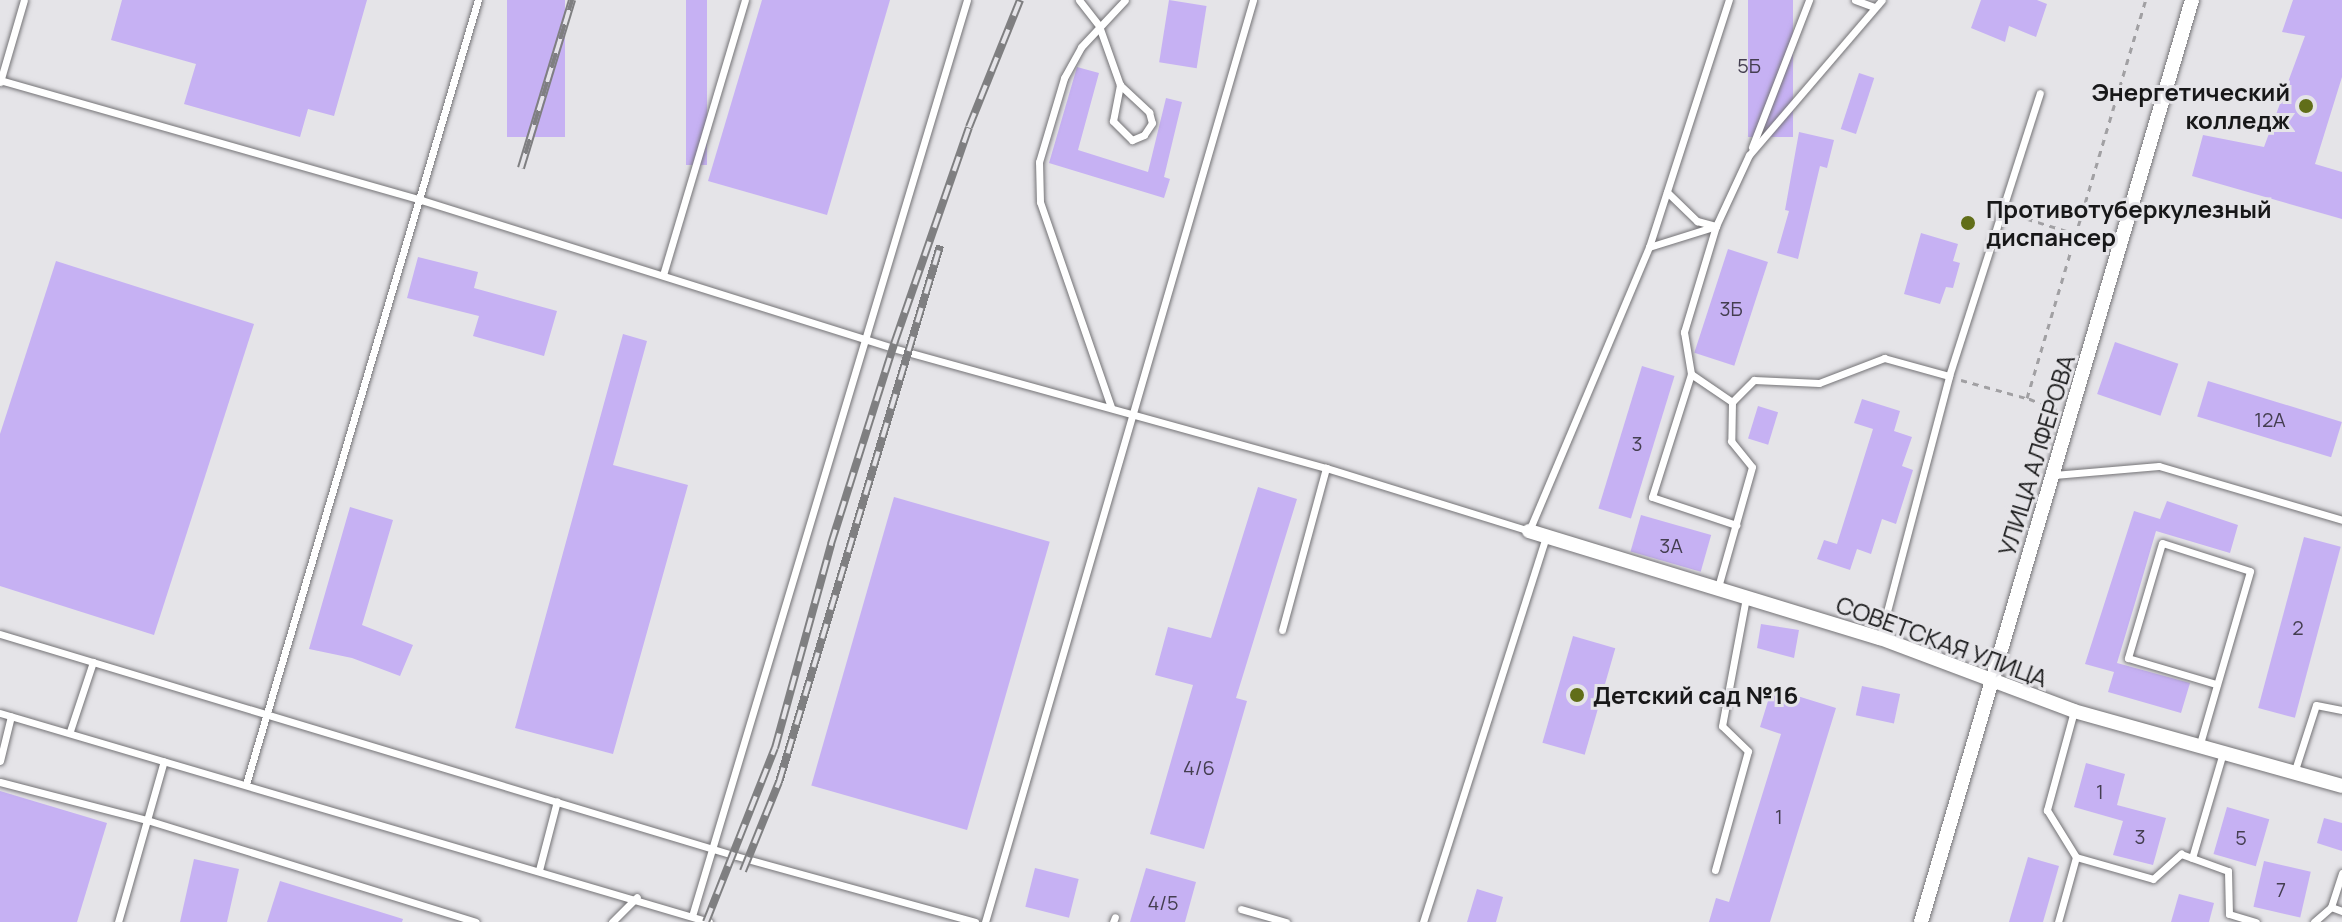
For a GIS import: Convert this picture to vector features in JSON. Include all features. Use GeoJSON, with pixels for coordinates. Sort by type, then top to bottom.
{"type":"FeatureCollection","features":[{"type":"Feature","properties":{"kind":"street","name":"УЛИЦА АЛФЕРОВА"},"geometry":{"type":"LineString","coordinates":[[1921,922],[2192,0]]}},
{"type":"Feature","properties":{"kind":"street","name":"СОВЕТСКАЯ УЛИЦА"},"geometry":{"type":"LineString","coordinates":[[1529,531],[1880,638],[1990,682],[2074,711],[2342,786]]}},
{"type":"Feature","properties":{"kind":"lane"},"geometry":{"type":"LineString","coordinates":[[24,0],[0,80],[421,200],[868,339],[1326,468],[1529,531],[1649,247],[1729,0]]}},
{"type":"Feature","properties":{"kind":"lane"},"geometry":{"type":"LineString","coordinates":[[246,784],[478,0]]}},
{"type":"Feature","properties":{"kind":"lane"},"geometry":{"type":"LineString","coordinates":[[663,275],[745,0]]}},
{"type":"Feature","properties":{"kind":"lane"},"geometry":{"type":"LineString","coordinates":[[692,916],[868,339],[967,0]]}},
{"type":"Feature","properties":{"kind":"lane"},"geometry":{"type":"LineString","coordinates":[[1079,0],[1099,26],[1120,85],[1149,112],[1152,123],[1144,135],[1132,140],[1113,121],[1120,85]]}},
{"type":"Feature","properties":{"kind":"lane"},"geometry":{"type":"LineString","coordinates":[[1111,407],[1040,202],[1039,162],[1064,78],[1099,26],[1125,0]]}},
{"type":"Feature","properties":{"kind":"lane"},"geometry":{"type":"LineString","coordinates":[[985,922],[1253,0]]}},
{"type":"Feature","properties":{"kind":"lane"},"geometry":{"type":"LineString","coordinates":[[1736,525],[1652,497],[1691,374],[1684,332],[1716,226],[1749,155],[1809,0]]}},
{"type":"Feature","properties":{"kind":"lane"},"geometry":{"type":"LineString","coordinates":[[1855,0],[1874,7]]}},
{"type":"Feature","properties":{"kind":"lane"},"geometry":{"type":"LineString","coordinates":[[1749,155],[1882,0]]}},
{"type":"Feature","properties":{"kind":"lane"},"geometry":{"type":"LineString","coordinates":[[1880,638],[1949,376],[2040,93]]}},
{"type":"Feature","properties":{"kind":"lane"},"geometry":{"type":"LineString","coordinates":[[1667,192],[1697,221],[1716,226]]}},
{"type":"Feature","properties":{"kind":"lane"},"geometry":{"type":"LineString","coordinates":[[1649,247],[1716,226]]}},
{"type":"Feature","properties":{"kind":"lane"},"geometry":{"type":"LineString","coordinates":[[1717,589],[1752,467],[1731,441],[1732,402],[1754,380],[1819,383],[1884,358],[1949,376]]}},
{"type":"Feature","properties":{"kind":"lane"},"geometry":{"type":"LineString","coordinates":[[1691,374],[1732,402]]}},
{"type":"Feature","properties":{"kind":"lane"},"geometry":{"type":"LineString","coordinates":[[2054,475],[2159,466],[2342,520]]}},
{"type":"Feature","properties":{"kind":"lane"},"geometry":{"type":"LineString","coordinates":[[1282,630],[1326,468]]}},
{"type":"Feature","properties":{"kind":"lane"},"geometry":{"type":"LineString","coordinates":[[1423,922],[1546,537]]}},
{"type":"Feature","properties":{"kind":"lane"},"geometry":{"type":"LineString","coordinates":[[2199,747],[2250,571],[2162,543],[2128,658],[2216,684]]}},
{"type":"Feature","properties":{"kind":"lane"},"geometry":{"type":"LineString","coordinates":[[1715,870],[1748,751],[1722,726],[1746,598]]}},
{"type":"Feature","properties":{"kind":"lane"},"geometry":{"type":"LineString","coordinates":[[0,634],[266,717],[975,922]]}},
{"type":"Feature","properties":{"kind":"lane"},"geometry":{"type":"LineString","coordinates":[[70,731],[93,662]]}},
{"type":"Feature","properties":{"kind":"lane"},"geometry":{"type":"LineString","coordinates":[[2294,773],[2316,705],[2342,710]]}},
{"type":"Feature","properties":{"kind":"lane"},"geometry":{"type":"LineString","coordinates":[[2074,711],[2047,810],[2076,857],[2153,879],[2181,854],[2228,871],[2228,918],[2256,922]]}},
{"type":"Feature","properties":{"kind":"lane"},"geometry":{"type":"LineString","coordinates":[[0,713],[637,897],[709,922]]}},
{"type":"Feature","properties":{"kind":"lane"},"geometry":{"type":"LineString","coordinates":[[0,761],[11,716]]}},
{"type":"Feature","properties":{"kind":"lane"},"geometry":{"type":"LineString","coordinates":[[2192,858],[2223,753]]}},
{"type":"Feature","properties":{"kind":"lane"},"geometry":{"type":"LineString","coordinates":[[118,922],[164,761]]}},
{"type":"Feature","properties":{"kind":"lane"},"geometry":{"type":"LineString","coordinates":[[0,782],[147,820],[476,922]]}},
{"type":"Feature","properties":{"kind":"lane"},"geometry":{"type":"LineString","coordinates":[[539,870],[557,801]]}},
{"type":"Feature","properties":{"kind":"lane"},"geometry":{"type":"LineString","coordinates":[[2058,922],[2076,857]]}},
{"type":"Feature","properties":{"kind":"lane"},"geometry":{"type":"LineString","coordinates":[[2314,922],[2331,907],[2342,873]]}},
{"type":"Feature","properties":{"kind":"lane"},"geometry":{"type":"LineString","coordinates":[[612,922],[637,897]]}},
{"type":"Feature","properties":{"kind":"lane"},"geometry":{"type":"LineString","coordinates":[[2331,907],[2342,911]]}},
{"type":"Feature","properties":{"kind":"lane"},"geometry":{"type":"LineString","coordinates":[[1241,909],[1286,922]]}},
{"type":"Feature","properties":{"kind":"path"},"geometry":{"type":"LineString","coordinates":[[2027,398],[2146,0]]}},
{"type":"Feature","properties":{"kind":"path"},"geometry":{"type":"LineString","coordinates":[[2002,211],[2076,234]]}},
{"type":"Feature","properties":{"kind":"path"},"geometry":{"type":"LineString","coordinates":[[1949,376],[2027,398],[2072,415]]}},
{"type":"Feature","properties":{"kind":"building"},"geometry":{"type":"Polygon","coordinates":[[[122,0],[367,0],[334,116],[308,109],[300,137],[184,104],[196,64],[111,40],[122,0]]]}},
{"type":"Feature","properties":{"kind":"building"},"geometry":{"type":"Polygon","coordinates":[[[507,0],[565,0],[565,137],[507,137],[507,0]]]}},
{"type":"Feature","properties":{"kind":"building"},"geometry":{"type":"Polygon","coordinates":[[[686,0],[707,0],[707,165],[686,165],[686,0]]]}},
{"type":"Feature","properties":{"kind":"building"},"geometry":{"type":"Polygon","coordinates":[[[762,0],[890,0],[827,215],[708,181],[762,0]]]}},
{"type":"Feature","properties":{"kind":"building"},"geometry":{"type":"Polygon","coordinates":[[[1169,0],[1207,6],[1197,68],[1159,62],[1169,0]]]}},
{"type":"Feature","properties":{"kind":"building"},"geometry":{"type":"Polygon","coordinates":[[[1748,0],[1793,0],[1793,137],[1748,137],[1748,0]]]}},
{"type":"Feature","properties":{"kind":"building"},"geometry":{"type":"Polygon","coordinates":[[[1981,0],[2037,0],[2047,4],[2036,37],[2009,26],[2005,42],[1971,28],[1981,0]]]}},
{"type":"Feature","properties":{"kind":"building","name":"Энергетический колледж"},"geometry":{"type":"Polygon","coordinates":[[[2293,0],[2342,0],[2342,77],[2315,164],[2342,172],[2342,219],[2192,176],[2203,135],[2264,147],[2305,36],[2282,32],[2293,0]]]}},
{"type":"Feature","properties":{"kind":"building"},"geometry":{"type":"Polygon","coordinates":[[[1077,67],[1099,73],[1078,150],[1148,172],[1166,98],[1182,102],[1164,177],[1170,179],[1164,198],[1049,163],[1077,67]]]}},
{"type":"Feature","properties":{"kind":"building"},"geometry":{"type":"Polygon","coordinates":[[[1859,73],[1874,78],[1856,134],[1841,129],[1859,73]]]}},
{"type":"Feature","properties":{"kind":"building"},"geometry":{"type":"Polygon","coordinates":[[[1799,132],[1834,140],[1827,168],[1820,166],[1798,259],[1777,253],[1789,211],[1785,210],[1799,132]]]}},
{"type":"Feature","properties":{"kind":"building"},"geometry":{"type":"Polygon","coordinates":[[[1921,233],[1958,244],[1953,261],[1960,263],[1953,288],[1946,287],[1940,304],[1904,294],[1921,233]]]}},
{"type":"Feature","properties":{"kind":"building"},"geometry":{"type":"Polygon","coordinates":[[[1728,249],[1768,262],[1734,366],[1694,353],[1728,249]]]}},
{"type":"Feature","properties":{"kind":"building"},"geometry":{"type":"Polygon","coordinates":[[[418,257],[478,272],[474,288],[557,311],[544,356],[473,336],[479,316],[407,298],[418,257]]]}},
{"type":"Feature","properties":{"kind":"building"},"geometry":{"type":"Polygon","coordinates":[[[56,261],[254,324],[154,635],[0,586],[0,434],[56,261]]]}},
{"type":"Feature","properties":{"kind":"building"},"geometry":{"type":"Polygon","coordinates":[[[623,334],[647,341],[613,465],[688,485],[613,754],[515,728],[623,334]]]}},
{"type":"Feature","properties":{"kind":"building"},"geometry":{"type":"Polygon","coordinates":[[[2115,342],[2178,364],[2160,416],[2097,394],[2115,342]]]}},
{"type":"Feature","properties":{"kind":"building"},"geometry":{"type":"Polygon","coordinates":[[[1642,366],[1675,376],[1631,518],[1598,508],[1642,366]]]}},
{"type":"Feature","properties":{"kind":"building"},"geometry":{"type":"Polygon","coordinates":[[[2208,381],[2342,422],[2331,457],[2197,416],[2208,381]]]}},
{"type":"Feature","properties":{"kind":"building"},"geometry":{"type":"Polygon","coordinates":[[[1862,399],[1900,411],[1894,431],[1912,437],[1902,466],[1913,470],[1896,524],[1882,519],[1871,554],[1857,549],[1850,570],[1817,559],[1824,540],[1837,544],[1873,429],[1854,423],[1862,399]]]}},
{"type":"Feature","properties":{"kind":"building"},"geometry":{"type":"Polygon","coordinates":[[[1758,406],[1778,412],[1768,445],[1748,439],[1758,406]]]}},
{"type":"Feature","properties":{"kind":"building"},"geometry":{"type":"Polygon","coordinates":[[[1258,487],[1297,499],[1236,698],[1247,701],[1204,849],[1150,834],[1193,685],[1155,675],[1168,627],[1211,638],[1258,487]]]}},
{"type":"Feature","properties":{"kind":"building"},"geometry":{"type":"Polygon","coordinates":[[[894,497],[1050,542],[967,830],[811,785],[894,497]]]}},
{"type":"Feature","properties":{"kind":"building"},"geometry":{"type":"Polygon","coordinates":[[[2167,501],[2238,525],[2230,553],[2156,531],[2117,663],[2190,683],[2181,713],[2108,692],[2114,672],[2085,664],[2134,511],[2160,519],[2167,501]]]}},
{"type":"Feature","properties":{"kind":"building"},"geometry":{"type":"Polygon","coordinates":[[[350,507],[393,520],[362,625],[413,645],[400,676],[352,658],[309,649],[350,507]]]}},
{"type":"Feature","properties":{"kind":"building"},"geometry":{"type":"Polygon","coordinates":[[[1641,515],[1711,535],[1701,572],[1631,552],[1641,515]]]}},
{"type":"Feature","properties":{"kind":"building"},"geometry":{"type":"Polygon","coordinates":[[[2304,537],[2341,547],[2295,718],[2258,708],[2304,537]]]}},
{"type":"Feature","properties":{"kind":"building"},"geometry":{"type":"Polygon","coordinates":[[[1761,624],[1799,630],[1794,658],[1757,648],[1761,624]]]}},
{"type":"Feature","properties":{"kind":"building","name":"Детский сад №16"},"geometry":{"type":"Polygon","coordinates":[[[1573,636],[1615,648],[1585,755],[1542,743],[1573,636]]]}},
{"type":"Feature","properties":{"kind":"building"},"geometry":{"type":"Polygon","coordinates":[[[1862,686],[1900,694],[1894,723],[1856,715],[1862,686]]]}},
{"type":"Feature","properties":{"kind":"building"},"geometry":{"type":"Polygon","coordinates":[[[1772,688],[1836,708],[1770,922],[1709,922],[1716,898],[1729,902],[1781,734],[1760,727],[1772,688]]]}},
{"type":"Feature","properties":{"kind":"building"},"geometry":{"type":"Polygon","coordinates":[[[2086,763],[2125,774],[2117,805],[2166,818],[2153,865],[2113,855],[2123,821],[2074,807],[2086,763]]]}},
{"type":"Feature","properties":{"kind":"building"},"geometry":{"type":"Polygon","coordinates":[[[0,791],[107,823],[77,922],[0,922],[0,791]]]}},
{"type":"Feature","properties":{"kind":"building"},"geometry":{"type":"Polygon","coordinates":[[[2227,807],[2269,819],[2256,866],[2213,854],[2227,807]]]}},
{"type":"Feature","properties":{"kind":"building"},"geometry":{"type":"Polygon","coordinates":[[[2324,818],[2342,823],[2342,851],[2317,843],[2324,818]]]}},
{"type":"Feature","properties":{"kind":"building"},"geometry":{"type":"Polygon","coordinates":[[[2028,857],[2059,866],[2043,922],[2009,922],[2028,857]]]}},
{"type":"Feature","properties":{"kind":"building"},"geometry":{"type":"Polygon","coordinates":[[[194,859],[239,869],[227,922],[180,922],[194,859]]]}},
{"type":"Feature","properties":{"kind":"building"},"geometry":{"type":"Polygon","coordinates":[[[2264,861],[2311,872],[2300,918],[2253,907],[2264,861]]]}},
{"type":"Feature","properties":{"kind":"building"},"geometry":{"type":"Polygon","coordinates":[[[1035,868],[1079,879],[1069,918],[1025,907],[1035,868]]]}},
{"type":"Feature","properties":{"kind":"building"},"geometry":{"type":"Polygon","coordinates":[[[1146,868],[1196,882],[1185,922],[1130,922],[1146,868]]]}},
{"type":"Feature","properties":{"kind":"building"},"geometry":{"type":"Polygon","coordinates":[[[280,881],[403,919],[402,922],[267,922],[280,881]]]}},
{"type":"Feature","properties":{"kind":"building"},"geometry":{"type":"Polygon","coordinates":[[[1477,889],[1503,897],[1496,922],[1467,922],[1477,889]]]}},
{"type":"Feature","properties":{"kind":"building"},"geometry":{"type":"Polygon","coordinates":[[[2179,894],[2214,903],[2209,922],[2171,922],[2179,894]]]}},
{"type":"Feature","properties":{"kind":"railway"},"geometry":{"type":"LineString","coordinates":[[521,168],[572,0]]}},
{"type":"Feature","properties":{"kind":"railway"},"geometry":{"type":"LineString","coordinates":[[706,922],[775,748],[831,544],[895,341],[969,127],[1020,0]]}},
{"type":"Feature","properties":{"kind":"railway"},"geometry":{"type":"LineString","coordinates":[[743,871],[779,782],[940,246]]}},
{"type":"Feature","properties":{"kind":"place","name":"Энергетический колледж"},"geometry":{"type":"Point","coordinates":[2306,106]}},
{"type":"Feature","properties":{"kind":"place","name":"Противотуберкулезный диспансер"},"geometry":{"type":"Point","coordinates":[1968,223]}},
{"type":"Feature","properties":{"kind":"place","name":"Детский сад №16"},"geometry":{"type":"Point","coordinates":[1577,695]}}]}
